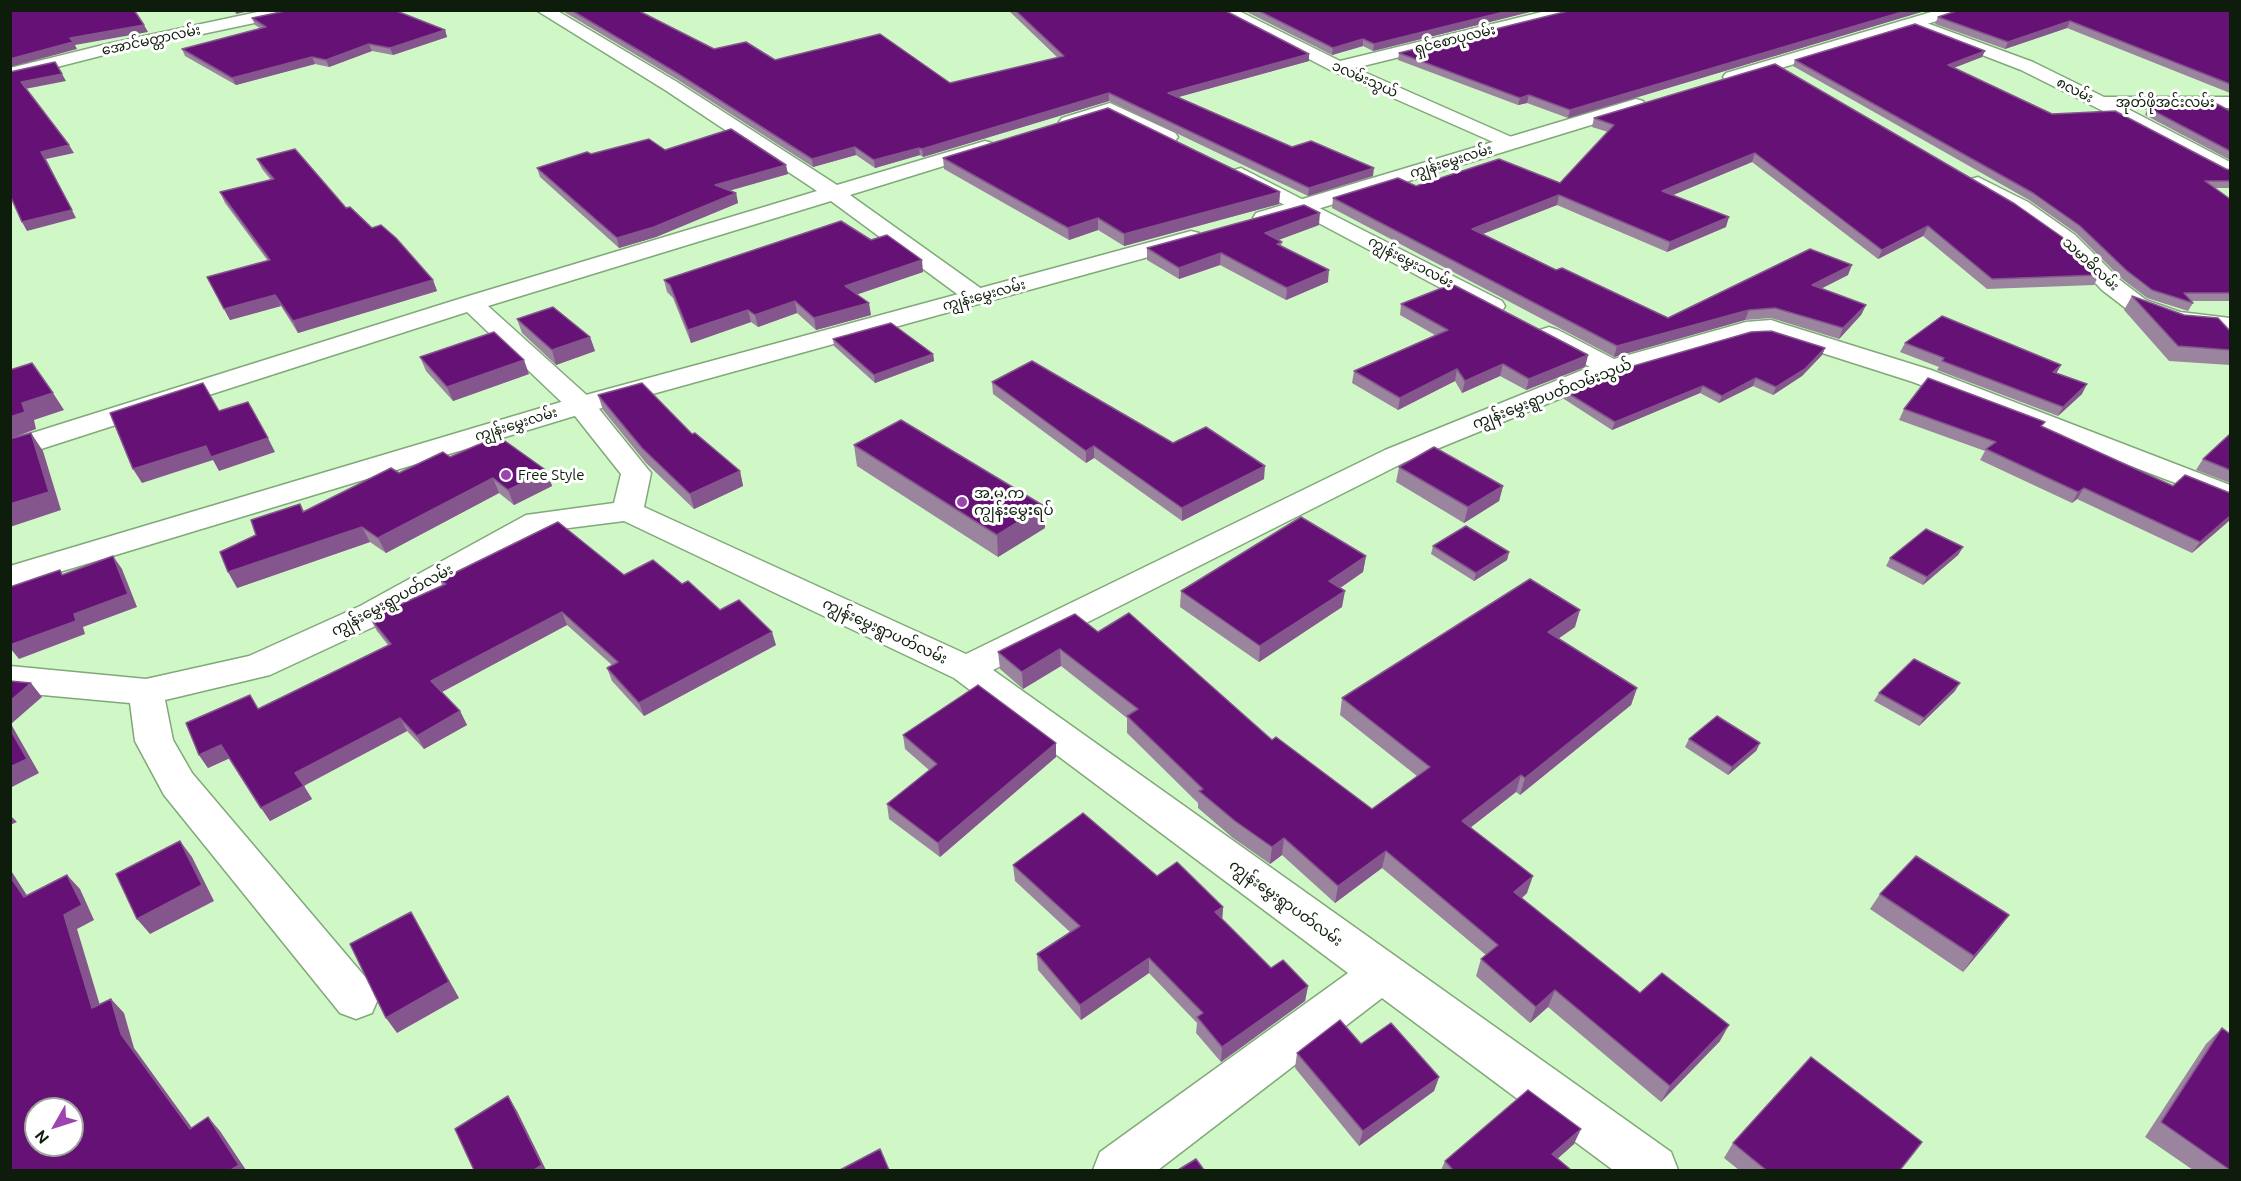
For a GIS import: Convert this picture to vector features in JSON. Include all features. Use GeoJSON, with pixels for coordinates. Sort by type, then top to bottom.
{"type":"FeatureCollection","features":[{"type":"Feature","properties":{"kind":"street","name":"အောင်မတ္တာလမ်း"},"geometry":{"type":"LineString","coordinates":[[10,74],[107,49],[292,10]]}},
{"type":"Feature","properties":{"kind":"street"},"geometry":{"type":"LineString","coordinates":[[544,10],[671,86],[834,193],[977,297]]}},
{"type":"Feature","properties":{"kind":"street","name":"၁လမ်းသွယ်"},"geometry":{"type":"LineString","coordinates":[[1223,10],[1338,67],[1509,143]]}},
{"type":"Feature","properties":{"kind":"street","name":"ရှင်စောပုလမ်း"},"geometry":{"type":"LineString","coordinates":[[1338,67],[1572,10]]}},
{"type":"Feature","properties":{"kind":"street","name":"၈လမ်း"},"geometry":{"type":"LineString","coordinates":[[1891,10],[2027,66],[2230,170]]}},
{"type":"Feature","properties":{"kind":"street"},"geometry":{"type":"LineString","coordinates":[[1707,84],[1785,70],[1917,22],[1958,10]]}},
{"type":"Feature","properties":{"kind":"street","name":"ကျွန်းမွှေးလမ်း"},"geometry":{"type":"LineString","coordinates":[[10,577],[581,405],[1306,206],[1662,98]]}},
{"type":"Feature","properties":{"kind":"street","name":"အုတ်ဖိုအင်းလမ်း"},"geometry":{"type":"LineString","coordinates":[[2099,102],[2230,102]]}},
{"type":"Feature","properties":{"kind":"street"},"geometry":{"type":"LineString","coordinates":[[1044,129],[1110,109],[1183,145]]}},
{"type":"Feature","properties":{"kind":"street"},"geometry":{"type":"LineString","coordinates":[[10,450],[471,303],[1011,139]]}},
{"type":"Feature","properties":{"kind":"street","name":"ကျွန်းမွှေး၁လမ်း"},"geometry":{"type":"LineString","coordinates":[[1224,165],[1611,368]]}},
{"type":"Feature","properties":{"kind":"street","name":"သမာဓိလမ်း"},"geometry":{"type":"LineString","coordinates":[[1958,171],[2020,207],[2067,240],[2111,285],[2137,305],[2176,319],[2230,325]]}},
{"type":"Feature","properties":{"kind":"street"},"geometry":{"type":"LineString","coordinates":[[471,303],[581,405],[636,473],[628,511]]}},
{"type":"Feature","properties":{"kind":"street","name":"ကျွန်းမွှေးရွာပတ်လမ်းသွယ်"},"geometry":{"type":"LineString","coordinates":[[966,669],[1395,456],[1611,368],[1746,330],[1771,328],[1922,376],[2230,495]]}},
{"type":"Feature","properties":{"kind":"street","name":"ကျွန်းမွှေးရွာပတ်လမ်း"},"geometry":{"type":"LineString","coordinates":[[10,679],[146,692],[258,666],[372,614],[537,522],[628,511],[966,669],[1653,1170]]}},
{"type":"Feature","properties":{"kind":"street"},"geometry":{"type":"LineString","coordinates":[[146,692],[154,741],[178,784],[356,999]]}},
{"type":"Feature","properties":{"kind":"street"},"geometry":{"type":"LineString","coordinates":[[1118,1170],[1382,973]]}},
{"type":"Feature","properties":{"kind":"building"},"geometry":{"type":"Polygon","coordinates":[[[10,10],[134,10],[144,25],[70,38],[73,42],[10,59],[10,10]]]}},
{"type":"Feature","properties":{"kind":"building"},"geometry":{"type":"Polygon","coordinates":[[[290,10],[394,10],[445,30],[390,48],[369,44],[326,60],[312,57],[232,78],[182,49],[266,27],[252,18],[290,10]]]}},
{"type":"Feature","properties":{"kind":"building"},"geometry":{"type":"Polygon","coordinates":[[[571,10],[637,10],[714,49],[746,42],[775,60],[880,34],[950,83],[1064,56],[1015,10],[1224,10],[1309,54],[1168,93],[1292,147],[1311,141],[1374,168],[1309,188],[1109,93],[922,149],[874,160],[855,147],[812,159],[677,73],[571,10]]]}},
{"type":"Feature","properties":{"kind":"building"},"geometry":{"type":"Polygon","coordinates":[[[1257,10],[1512,10],[1374,44],[1363,39],[1333,48],[1257,10]]]}},
{"type":"Feature","properties":{"kind":"building"},"geometry":{"type":"Polygon","coordinates":[[[1572,10],[1909,10],[1570,110],[1529,95],[1520,98],[1399,53],[1572,10]]]}},
{"type":"Feature","properties":{"kind":"building"},"geometry":{"type":"Polygon","coordinates":[[[1959,10],[2230,10],[2230,84],[2070,21],[2008,42],[1938,17],[1959,10]]]}},
{"type":"Feature","properties":{"kind":"building"},"geometry":{"type":"Polygon","coordinates":[[[1915,24],[1985,51],[1948,65],[2052,114],[2115,111],[2230,170],[2230,181],[2205,181],[2230,199],[2230,293],[2184,293],[2193,303],[2152,290],[2126,270],[2080,226],[2033,193],[1795,60],[1915,24]]]}},
{"type":"Feature","properties":{"kind":"building"},"geometry":{"type":"Polygon","coordinates":[[[55,62],[62,74],[21,82],[69,145],[41,152],[72,210],[22,222],[10,195],[10,72],[55,62]]]}},
{"type":"Feature","properties":{"kind":"building"},"geometry":{"type":"Polygon","coordinates":[[[1775,64],[2015,204],[2062,237],[2099,275],[1992,279],[1928,226],[1882,250],[1755,153],[1662,191],[1729,217],[1670,242],[1559,195],[1472,229],[1556,270],[1562,268],[1668,318],[1810,249],[1852,265],[1812,285],[1866,305],[1843,328],[1775,308],[1749,310],[1617,346],[1333,198],[1398,178],[1416,186],[1499,159],[1560,183],[1614,125],[1594,118],[1775,64]]]}},
{"type":"Feature","properties":{"kind":"building"},"geometry":{"type":"Polygon","coordinates":[[[2217,104],[2230,111],[2230,151],[2148,108],[2217,104]]]}},
{"type":"Feature","properties":{"kind":"building"},"geometry":{"type":"Polygon","coordinates":[[[1108,108],[1280,192],[1124,234],[1098,218],[1068,228],[943,158],[1108,108]]]}},
{"type":"Feature","properties":{"kind":"building"},"geometry":{"type":"Polygon","coordinates":[[[731,129],[786,165],[715,185],[736,193],[654,227],[617,238],[537,168],[587,152],[591,154],[649,139],[665,150],[731,129]]]}},
{"type":"Feature","properties":{"kind":"building"},"geometry":{"type":"Polygon","coordinates":[[[295,149],[346,208],[350,207],[372,228],[381,225],[396,238],[433,280],[293,321],[275,295],[224,309],[207,277],[270,260],[220,192],[274,179],[257,159],[295,149]]]}},
{"type":"Feature","properties":{"kind":"building"},"geometry":{"type":"Polygon","coordinates":[[[1304,205],[1320,213],[1265,233],[1282,242],[1277,244],[1329,270],[1287,288],[1221,253],[1179,268],[1147,248],[1304,205]]]}},
{"type":"Feature","properties":{"kind":"building"},"geometry":{"type":"Polygon","coordinates":[[[841,221],[871,240],[887,235],[922,260],[845,286],[869,303],[814,318],[795,301],[755,315],[748,310],[688,330],[670,285],[664,280],[841,221]]]}},
{"type":"Feature","properties":{"kind":"building"},"geometry":{"type":"Polygon","coordinates":[[[1452,284],[1588,355],[1529,379],[1503,364],[1465,381],[1457,369],[1400,398],[1354,371],[1448,330],[1401,304],[1452,284]]]}},
{"type":"Feature","properties":{"kind":"building"},"geometry":{"type":"Polygon","coordinates":[[[2132,296],[2184,315],[2218,318],[2230,331],[2230,350],[2178,346],[2132,296]]]}},
{"type":"Feature","properties":{"kind":"building"},"geometry":{"type":"Polygon","coordinates":[[[553,307],[590,337],[552,350],[517,319],[553,307]]]}},
{"type":"Feature","properties":{"kind":"building"},"geometry":{"type":"Polygon","coordinates":[[[1942,316],[2061,365],[2053,372],[2087,384],[2063,407],[1942,361],[1944,358],[1905,343],[1942,316]]]}},
{"type":"Feature","properties":{"kind":"building"},"geometry":{"type":"Polygon","coordinates":[[[891,323],[933,354],[874,375],[833,339],[891,323]]]}},
{"type":"Feature","properties":{"kind":"building"},"geometry":{"type":"Polygon","coordinates":[[[1771,331],[1825,348],[1805,369],[1776,387],[1756,378],[1722,396],[1703,386],[1615,422],[1566,392],[1623,369],[1751,332],[1771,331]]]}},
{"type":"Feature","properties":{"kind":"building"},"geometry":{"type":"Polygon","coordinates":[[[494,332],[524,360],[447,387],[420,357],[494,332]]]}},
{"type":"Feature","properties":{"kind":"building"},"geometry":{"type":"Polygon","coordinates":[[[1032,361],[1173,443],[1206,427],[1265,466],[1182,508],[1094,446],[1086,451],[992,382],[1032,361]]]}},
{"type":"Feature","properties":{"kind":"building"},"geometry":{"type":"Polygon","coordinates":[[[32,363],[53,393],[22,403],[25,412],[10,417],[10,370],[32,363]]]}},
{"type":"Feature","properties":{"kind":"building"},"geometry":{"type":"Polygon","coordinates":[[[1928,378],[2045,422],[2041,426],[2173,486],[2185,475],[2230,493],[2230,516],[2200,542],[2084,488],[2078,492],[1986,449],[1996,442],[1904,409],[1928,378]]]}},
{"type":"Feature","properties":{"kind":"building"},"geometry":{"type":"Polygon","coordinates":[[[203,383],[219,411],[248,402],[268,438],[211,457],[206,446],[133,469],[110,413],[203,383]]]}},
{"type":"Feature","properties":{"kind":"building"},"geometry":{"type":"Polygon","coordinates":[[[642,383],[692,434],[695,433],[740,471],[690,494],[642,448],[598,395],[642,383]]]}},
{"type":"Feature","properties":{"kind":"building"},"geometry":{"type":"Polygon","coordinates":[[[901,420],[1044,506],[997,535],[854,445],[901,420]]]}},
{"type":"Feature","properties":{"kind":"building"},"geometry":{"type":"Polygon","coordinates":[[[31,433],[49,492],[10,504],[10,439],[31,433]]]}},
{"type":"Feature","properties":{"kind":"building"},"geometry":{"type":"Polygon","coordinates":[[[2230,434],[2230,470],[2203,459],[2230,434]]]}},
{"type":"Feature","properties":{"kind":"building"},"geometry":{"type":"Polygon","coordinates":[[[498,436],[547,471],[508,490],[493,478],[378,538],[362,527],[228,572],[220,552],[256,535],[251,520],[300,504],[303,512],[391,468],[399,473],[443,452],[450,457],[498,436]]]}},
{"type":"Feature","properties":{"kind":"building"},"geometry":{"type":"Polygon","coordinates":[[[1434,447],[1503,486],[1468,507],[1399,467],[1434,447]]]}},
{"type":"Feature","properties":{"kind":"building"},"geometry":{"type":"Polygon","coordinates":[[[1301,517],[1366,556],[1329,581],[1345,591],[1260,646],[1181,591],[1301,517]]]}},
{"type":"Feature","properties":{"kind":"building"},"geometry":{"type":"Polygon","coordinates":[[[558,522],[624,575],[653,560],[682,584],[688,581],[720,610],[739,600],[772,632],[639,703],[607,668],[618,662],[562,612],[431,681],[460,711],[417,736],[400,718],[295,773],[304,786],[261,808],[221,745],[199,755],[186,723],[250,695],[258,709],[391,644],[370,618],[446,584],[440,580],[558,522]]]}},
{"type":"Feature","properties":{"kind":"building"},"geometry":{"type":"Polygon","coordinates":[[[1466,526],[1509,552],[1476,573],[1433,546],[1466,526]]]}},
{"type":"Feature","properties":{"kind":"building"},"geometry":{"type":"Polygon","coordinates":[[[1926,529],[1963,547],[1927,577],[1890,558],[1926,529]]]}},
{"type":"Feature","properties":{"kind":"building"},"geometry":{"type":"Polygon","coordinates":[[[113,556],[128,594],[74,614],[76,621],[10,645],[10,587],[60,570],[62,575],[113,556]]]}},
{"type":"Feature","properties":{"kind":"building"},"geometry":{"type":"Polygon","coordinates":[[[1530,579],[1580,610],[1548,632],[1637,688],[1525,778],[1521,775],[1462,821],[1533,876],[1514,892],[1640,993],[1662,973],[1729,1025],[1670,1086],[1555,990],[1536,1007],[1481,959],[1498,945],[1386,851],[1338,886],[1284,838],[1272,847],[1235,821],[1199,791],[1203,789],[1127,716],[1138,709],[1060,649],[1022,672],[998,652],[1075,614],[1098,632],[1129,613],[1272,740],[1276,737],[1372,809],[1430,767],[1342,698],[1530,579]]]}},
{"type":"Feature","properties":{"kind":"building"},"geometry":{"type":"Polygon","coordinates":[[[1914,659],[1960,683],[1924,718],[1879,693],[1914,659]]]}},
{"type":"Feature","properties":{"kind":"building"},"geometry":{"type":"Polygon","coordinates":[[[10,681],[31,683],[10,701],[10,681]]]}},
{"type":"Feature","properties":{"kind":"building"},"geometry":{"type":"Polygon","coordinates":[[[978,685],[1056,743],[938,843],[887,804],[937,764],[903,735],[978,685]]]}},
{"type":"Feature","properties":{"kind":"building"},"geometry":{"type":"Polygon","coordinates":[[[1717,716],[1760,743],[1732,767],[1689,739],[1717,716]]]}},
{"type":"Feature","properties":{"kind":"building"},"geometry":{"type":"Polygon","coordinates":[[[10,729],[27,759],[10,767],[10,729]]]}},
{"type":"Feature","properties":{"kind":"building"},"geometry":{"type":"Polygon","coordinates":[[[1083,813],[1157,876],[1177,862],[1223,907],[1215,912],[1271,968],[1283,960],[1308,986],[1222,1047],[1197,1017],[1203,1013],[1149,958],[1080,1005],[1037,954],[1080,926],[1013,865],[1083,813]]]}},
{"type":"Feature","properties":{"kind":"building"},"geometry":{"type":"Polygon","coordinates":[[[180,841],[202,885],[137,919],[116,874],[180,841]]]}},
{"type":"Feature","properties":{"kind":"building"},"geometry":{"type":"Polygon","coordinates":[[[1916,856],[2009,915],[1974,956],[1880,894],[1916,856]]]}},
{"type":"Feature","properties":{"kind":"building"},"geometry":{"type":"Polygon","coordinates":[[[67,875],[82,905],[64,915],[92,1008],[111,999],[121,1034],[190,1129],[208,1117],[239,1165],[231,1170],[10,1170],[10,876],[24,897],[67,875]]]}},
{"type":"Feature","properties":{"kind":"building"},"geometry":{"type":"Polygon","coordinates":[[[411,912],[449,982],[386,1018],[350,944],[411,912]]]}},
{"type":"Feature","properties":{"kind":"building"},"geometry":{"type":"Polygon","coordinates":[[[1340,1020],[1361,1044],[1391,1023],[1439,1077],[1363,1131],[1297,1053],[1340,1020]]]}},
{"type":"Feature","properties":{"kind":"building"},"geometry":{"type":"Polygon","coordinates":[[[2222,1028],[2230,1034],[2230,1170],[2161,1122],[2222,1028]]]}},
{"type":"Feature","properties":{"kind":"building"},"geometry":{"type":"Polygon","coordinates":[[[1811,1057],[1922,1142],[1900,1170],[1766,1170],[1733,1143],[1811,1057]]]}},
{"type":"Feature","properties":{"kind":"building"},"geometry":{"type":"Polygon","coordinates":[[[1528,1090],[1581,1129],[1552,1154],[1571,1170],[1453,1170],[1445,1161],[1528,1090]]]}},
{"type":"Feature","properties":{"kind":"building"},"geometry":{"type":"Polygon","coordinates":[[[508,1096],[542,1165],[534,1170],[474,1170],[455,1129],[508,1096]]]}},
{"type":"Feature","properties":{"kind":"building"},"geometry":{"type":"Polygon","coordinates":[[[880,1149],[889,1170],[840,1170],[880,1149]]]}},
{"type":"Feature","properties":{"kind":"building"},"geometry":{"type":"Polygon","coordinates":[[[1196,1159],[1204,1170],[1178,1170],[1196,1159]]]}},
{"type":"Feature","properties":{"kind":"place","name":"Free Style"},"geometry":{"type":"Point","coordinates":[506,475]}},
{"type":"Feature","properties":{"kind":"place","name":"အ.မ.က ကျွန်းမွှေးရပ်"},"geometry":{"type":"Point","coordinates":[962,502]}}]}
